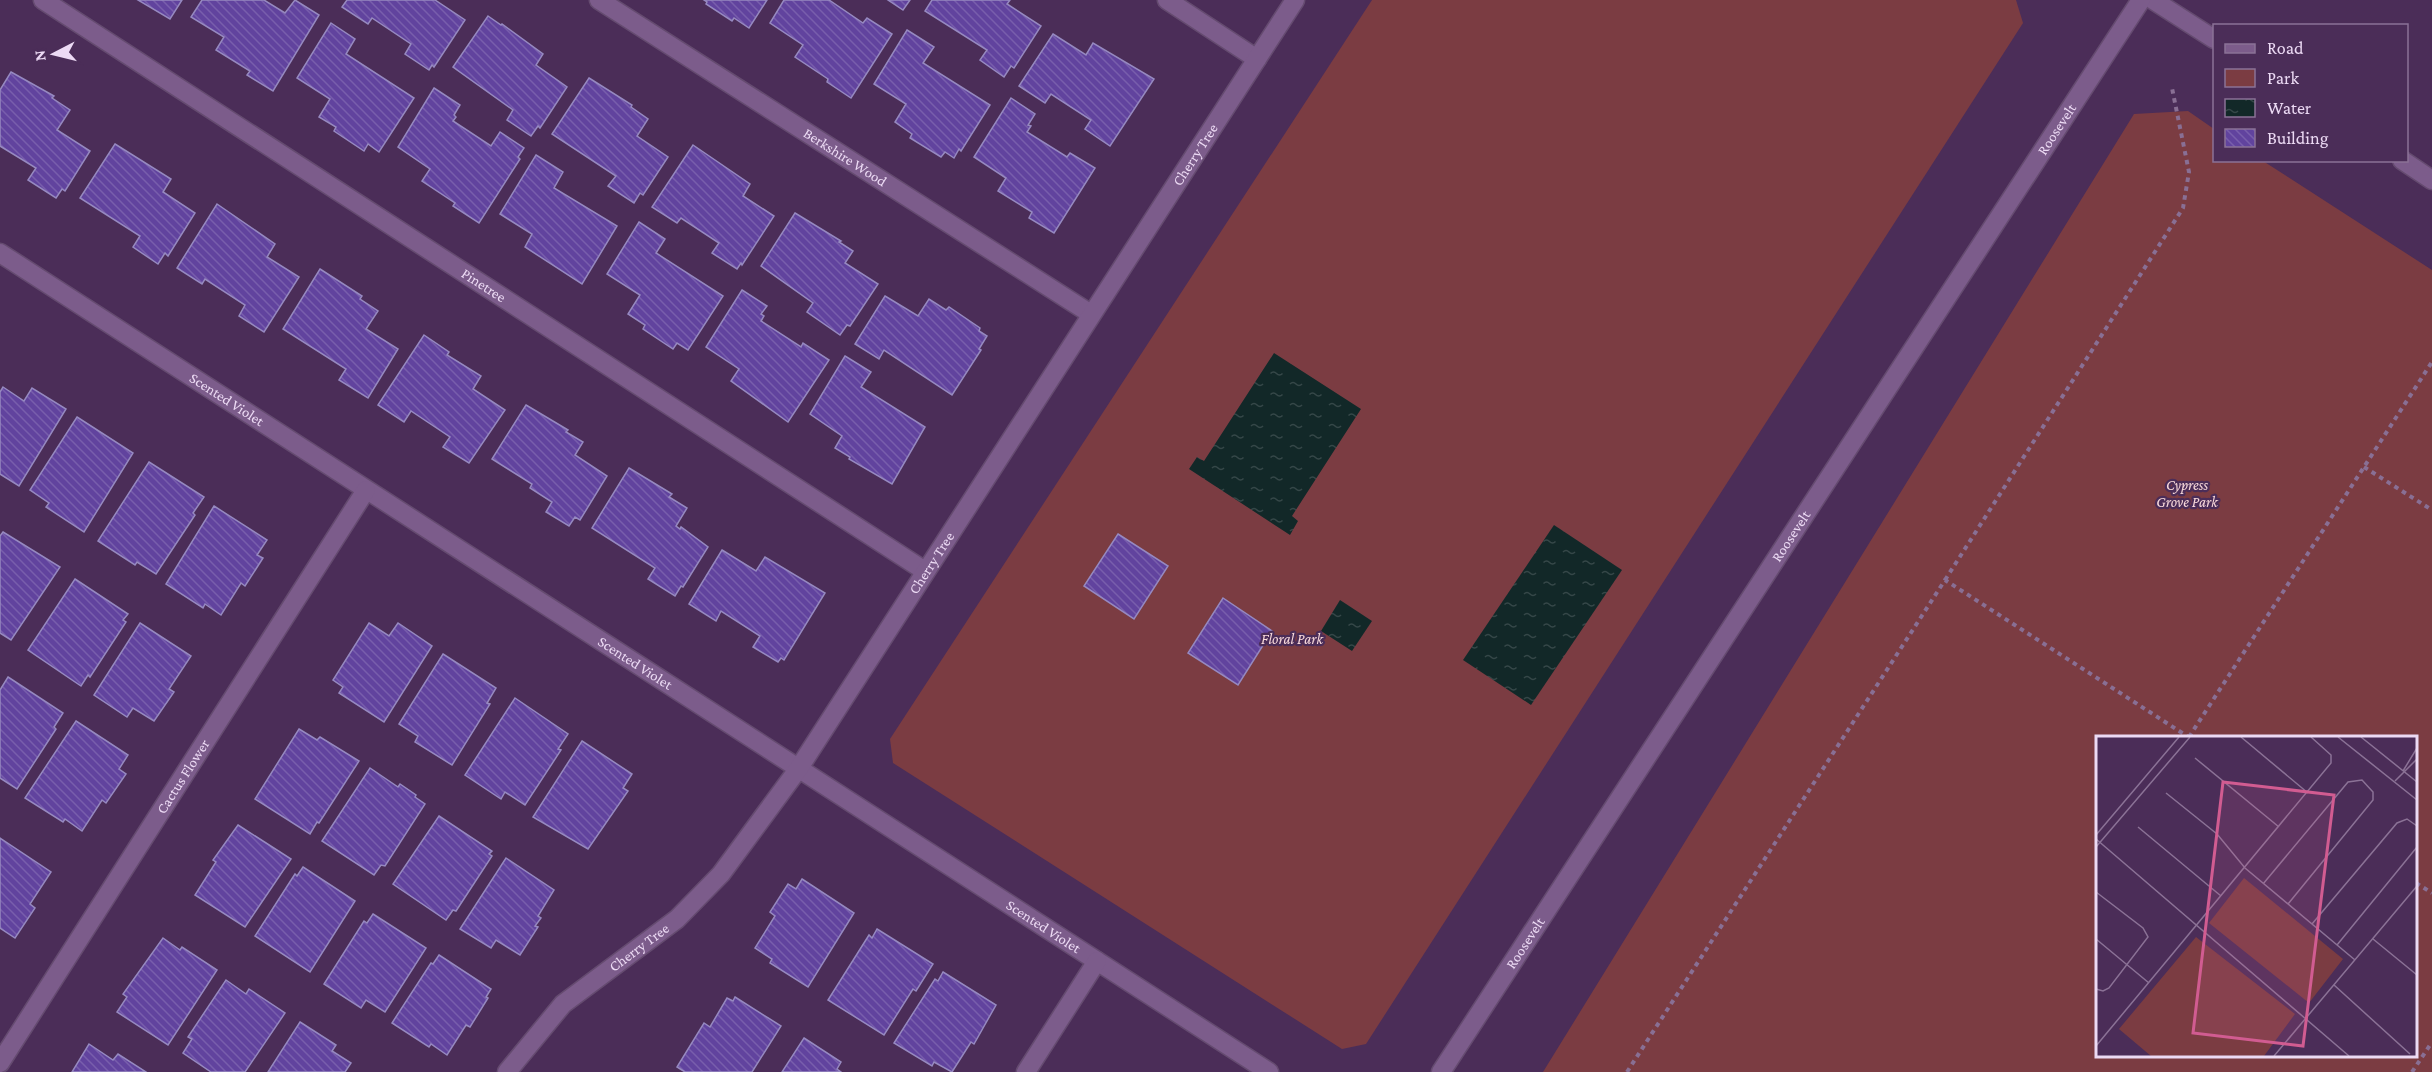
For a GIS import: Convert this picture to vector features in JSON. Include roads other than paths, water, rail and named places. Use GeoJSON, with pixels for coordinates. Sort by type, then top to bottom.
{"type":"FeatureCollection","features":[{"type":"Feature","properties":{"kind":"street","name":"Pinetree"},"geometry":{"type":"LineString","coordinates":[[43,0],[925,571]]}},
{"type":"Feature","properties":{"kind":"street","name":"Berkshire Wood"},"geometry":{"type":"LineString","coordinates":[[599,0],[1092,314]]}},
{"type":"Feature","properties":{"kind":"street"},"geometry":{"type":"LineString","coordinates":[[1167,0],[1257,59]]}},
{"type":"Feature","properties":{"kind":"street","name":"Cherry Tree"},"geometry":{"type":"LineString","coordinates":[[507,1072],[563,1004],[677,919],[721,873],[798,768],[1295,0]]}},
{"type":"Feature","properties":{"kind":"street","name":"Roosevelt"},"geometry":{"type":"LineString","coordinates":[[1441,1072],[2141,0]]}},
{"type":"Feature","properties":{"kind":"street"},"geometry":{"type":"LineString","coordinates":[[2153,0],[2213,38]]}},
{"type":"Feature","properties":{"kind":"street"},"geometry":{"type":"LineString","coordinates":[[2405,162],[2432,180]]}},
{"type":"Feature","properties":{"kind":"street","name":"Scented Violet"},"geometry":{"type":"LineString","coordinates":[[2,259],[366,490],[1269,1072]]}},
{"type":"Feature","properties":{"kind":"street","name":"Cactus Flower"},"geometry":{"type":"LineString","coordinates":[[0,1063],[366,490]]}},
{"type":"Feature","properties":{"kind":"street"},"geometry":{"type":"LineString","coordinates":[[1026,1072],[1097,961]]}},
{"type":"Feature","properties":{"kind":"water"},"geometry":{"type":"Polygon","coordinates":[[[1274,353],[1361,409],[1292,516],[1298,521],[1290,535],[1189,469],[1197,457],[1204,461],[1274,353]]]}},
{"type":"Feature","properties":{"kind":"water"},"geometry":{"type":"Polygon","coordinates":[[[1554,525],[1622,570],[1531,705],[1463,660],[1554,525]]]}},
{"type":"Feature","properties":{"kind":"water"},"geometry":{"type":"Polygon","coordinates":[[[1340,600],[1372,621],[1352,651],[1321,631],[1340,600]]]}},
{"type":"Feature","properties":{"kind":"park label","name":"Cypress Grove Park"},"geometry":{"type":"Point","coordinates":[2187,494]}},
{"type":"Feature","properties":{"kind":"park label","name":"Floral Park"},"geometry":{"type":"Point","coordinates":[1292,639]}}]}
